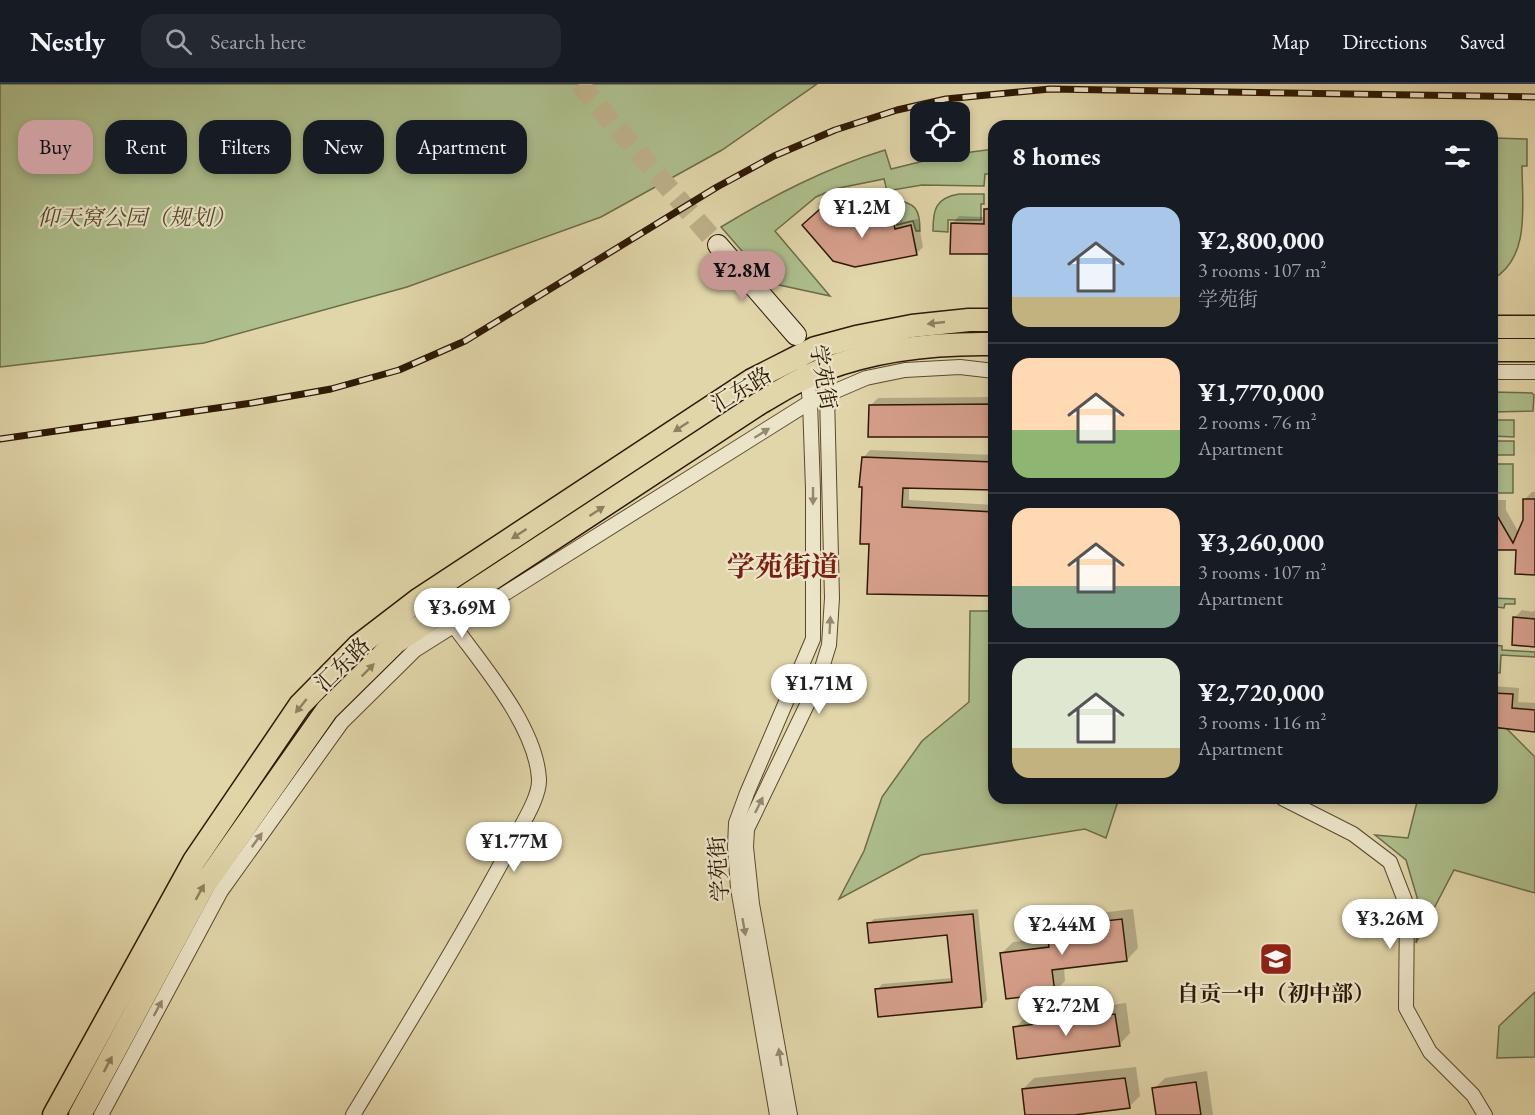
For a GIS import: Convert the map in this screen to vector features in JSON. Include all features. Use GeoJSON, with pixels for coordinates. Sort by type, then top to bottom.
{"type":"FeatureCollection","features":[{"type":"Feature","properties":{"kind":"main road","name":"汇东路"},"geometry":{"type":"LineString","coordinates":[[54,1115],[194,861],[300,705],[358,646],[418,600],[752,380],[856,337],[912,326],[988,320]]}},
{"type":"Feature","properties":{"kind":"main road"},"geometry":{"type":"LineString","coordinates":[[1498,327],[1535,327]]}},
{"type":"Feature","properties":{"kind":"main road","name":"汇东路"},"geometry":{"type":"LineString","coordinates":[[80,1115],[204,885],[327,710],[396,642],[760,403],[808,357],[864,358],[914,349],[988,344]]}},
{"type":"Feature","properties":{"kind":"main road"},"geometry":{"type":"LineString","coordinates":[[1498,350],[1535,350]]}},
{"type":"Feature","properties":{"kind":"street"},"geometry":{"type":"LineString","coordinates":[[718,245],[808,357]]}},
{"type":"Feature","properties":{"kind":"street","name":"学苑街"},"geometry":{"type":"LineString","coordinates":[[790,1115],[752,904],[746,847],[747,829],[817,684],[830,645],[832,598],[827,395],[808,357]]}},
{"type":"Feature","properties":{"kind":"street","name":"学苑街"},"geometry":{"type":"LineString","coordinates":[[777,1115],[738,888],[736,823],[813,639],[813,489],[808,357]]}},
{"type":"Feature","properties":{"kind":"street"},"geometry":{"type":"LineString","coordinates":[[101,1115],[221,891],[342,722],[415,650],[810,402],[866,378],[905,370],[960,367],[988,370]]}},
{"type":"Feature","properties":{"kind":"street"},"geometry":{"type":"LineString","coordinates":[[1498,372],[1535,372]]}},
{"type":"Feature","properties":{"kind":"street"},"geometry":{"type":"LineString","coordinates":[[352,1115],[435,980],[501,864],[536,796],[539,780],[534,751],[523,724],[454,626]]}},
{"type":"Feature","properties":{"kind":"street"},"geometry":{"type":"LineString","coordinates":[[1294,804],[1353,834],[1390,862],[1407,906],[1406,1008],[1430,1052],[1473,1095],[1485,1115]]}},
{"type":"Feature","properties":{"kind":"green space","name":"仰天窝公园（规划）"},"geometry":{"type":"Polygon","coordinates":[[[0,84],[817,84],[722,150],[601,217],[407,287],[204,343],[0,367],[0,84]]]}},
{"type":"Feature","properties":{"kind":"green space"},"geometry":{"type":"Polygon","coordinates":[[[1498,138],[1527,139],[1527,166],[1522,166],[1522,228],[1514,257],[1498,275],[1498,138]]]}},
{"type":"Feature","properties":{"kind":"green space"},"geometry":{"type":"Polygon","coordinates":[[[885,150],[891,169],[920,162],[970,162],[970,152],[988,150],[988,174],[985,174],[984,186],[922,185],[887,191],[884,179],[834,189],[816,197],[775,231],[830,296],[770,283],[721,227],[801,183],[863,157],[885,150]]]}},
{"type":"Feature","properties":{"kind":"green space"},"geometry":{"type":"Polygon","coordinates":[[[959,194],[984,194],[984,204],[981,204],[981,220],[948,220],[948,232],[933,231],[937,206],[945,199],[959,194]]]}},
{"type":"Feature","properties":{"kind":"green space"},"geometry":{"type":"Polygon","coordinates":[[[893,199],[915,208],[918,212],[920,231],[916,231],[913,221],[897,225],[894,209],[891,209],[889,200],[893,199]]]}},
{"type":"Feature","properties":{"kind":"green space"},"geometry":{"type":"Polygon","coordinates":[[[836,200],[838,210],[876,202],[878,209],[849,215],[849,218],[837,220],[837,224],[820,204],[836,200]]]}},
{"type":"Feature","properties":{"kind":"green space"},"geometry":{"type":"Polygon","coordinates":[[[1498,392],[1532,393],[1534,395],[1533,411],[1498,412],[1498,392]]]}},
{"type":"Feature","properties":{"kind":"green space"},"geometry":{"type":"Polygon","coordinates":[[[1498,420],[1514,420],[1514,437],[1498,436],[1498,420]]]}},
{"type":"Feature","properties":{"kind":"green space"},"geometry":{"type":"Polygon","coordinates":[[[1498,441],[1514,441],[1514,455],[1498,455],[1498,441]]]}},
{"type":"Feature","properties":{"kind":"green space"},"geometry":{"type":"Polygon","coordinates":[[[1498,464],[1513,464],[1513,493],[1498,493],[1498,464]]]}},
{"type":"Feature","properties":{"kind":"green space"},"geometry":{"type":"Polygon","coordinates":[[[1498,598],[1515,599],[1515,604],[1505,604],[1504,608],[1498,607],[1498,598]]]}},
{"type":"Feature","properties":{"kind":"green space"},"geometry":{"type":"Polygon","coordinates":[[[970,611],[988,611],[988,804],[1117,804],[1106,838],[1085,829],[921,855],[839,899],[864,851],[882,797],[922,741],[969,702],[970,611]]]}},
{"type":"Feature","properties":{"kind":"green space"},"geometry":{"type":"Polygon","coordinates":[[[1498,646],[1502,646],[1502,650],[1535,652],[1535,657],[1501,655],[1500,673],[1498,673],[1498,646]]]}},
{"type":"Feature","properties":{"kind":"green space"},"geometry":{"type":"Polygon","coordinates":[[[1498,728],[1506,728],[1535,757],[1535,893],[1454,870],[1416,943],[1419,904],[1406,860],[1375,835],[1408,838],[1416,804],[1498,804],[1498,728]]]}},
{"type":"Feature","properties":{"kind":"green space"},"geometry":{"type":"Polygon","coordinates":[[[1535,992],[1535,1057],[1497,1058],[1499,1026],[1535,992]]]}},
{"type":"Feature","properties":{"kind":"building"},"geometry":{"type":"Polygon","coordinates":[[[820,209],[834,225],[853,221],[852,217],[878,212],[879,216],[892,214],[895,229],[911,225],[917,255],[855,267],[833,261],[802,225],[820,209]]]}},
{"type":"Feature","properties":{"kind":"building"},"geometry":{"type":"Polygon","coordinates":[[[984,209],[988,209],[988,254],[950,254],[951,223],[984,224],[984,209]]]}},
{"type":"Feature","properties":{"kind":"building"},"geometry":{"type":"Polygon","coordinates":[[[988,404],[988,437],[868,437],[869,405],[988,404]]]}},
{"type":"Feature","properties":{"kind":"building"},"geometry":{"type":"Polygon","coordinates":[[[862,457],[988,462],[988,490],[903,488],[902,507],[988,512],[988,596],[867,594],[869,544],[860,544],[862,487],[859,487],[862,457]]]}},
{"type":"Feature","properties":{"kind":"building"},"geometry":{"type":"Polygon","coordinates":[[[1523,499],[1535,499],[1535,575],[1515,574],[1516,550],[1498,550],[1498,517],[1513,543],[1523,520],[1523,499]]]}},
{"type":"Feature","properties":{"kind":"building"},"geometry":{"type":"Polygon","coordinates":[[[1513,617],[1535,619],[1535,647],[1512,645],[1513,617]]]}},
{"type":"Feature","properties":{"kind":"building"},"geometry":{"type":"Polygon","coordinates":[[[1498,693],[1513,694],[1512,708],[1535,710],[1535,732],[1498,728],[1498,693]]]}},
{"type":"Feature","properties":{"kind":"building"},"geometry":{"type":"Polygon","coordinates":[[[973,914],[982,1007],[878,1017],[875,989],[952,982],[947,935],[869,943],[867,923],[973,914]]]}},
{"type":"Feature","properties":{"kind":"building"},"geometry":{"type":"Polygon","coordinates":[[[1122,919],[1127,961],[1052,970],[1055,993],[1006,999],[1000,953],[1049,947],[1046,928],[1122,919]]]}},
{"type":"Feature","properties":{"kind":"building"},"geometry":{"type":"Polygon","coordinates":[[[1115,1014],[1120,1046],[1017,1059],[1013,1027],[1115,1014]]]}},
{"type":"Feature","properties":{"kind":"building"},"geometry":{"type":"Polygon","coordinates":[[[1125,1078],[1130,1108],[1074,1115],[1025,1115],[1022,1089],[1125,1078]]]}},
{"type":"Feature","properties":{"kind":"building"},"geometry":{"type":"Polygon","coordinates":[[[1196,1082],[1201,1115],[1156,1115],[1152,1088],[1196,1082]]]}},
{"type":"Feature","properties":{"kind":"tunnel"},"geometry":{"type":"LineString","coordinates":[[579,84],[718,245]]}},
{"type":"Feature","properties":{"kind":"railway"},"geometry":{"type":"LineString","coordinates":[[0,439],[252,403],[331,389],[399,370],[465,341],[717,187],[774,156],[835,130],[897,110],[946,99],[1050,89],[1535,97]]}},
{"type":"Feature","properties":{"kind":"place","name":"自贡一中（初中部）"},"geometry":{"type":"Point","coordinates":[1276,959]}},
{"type":"Feature","properties":{"kind":"district","name":"学苑街道"},"geometry":{"type":"Point","coordinates":[783,566]}}]}
